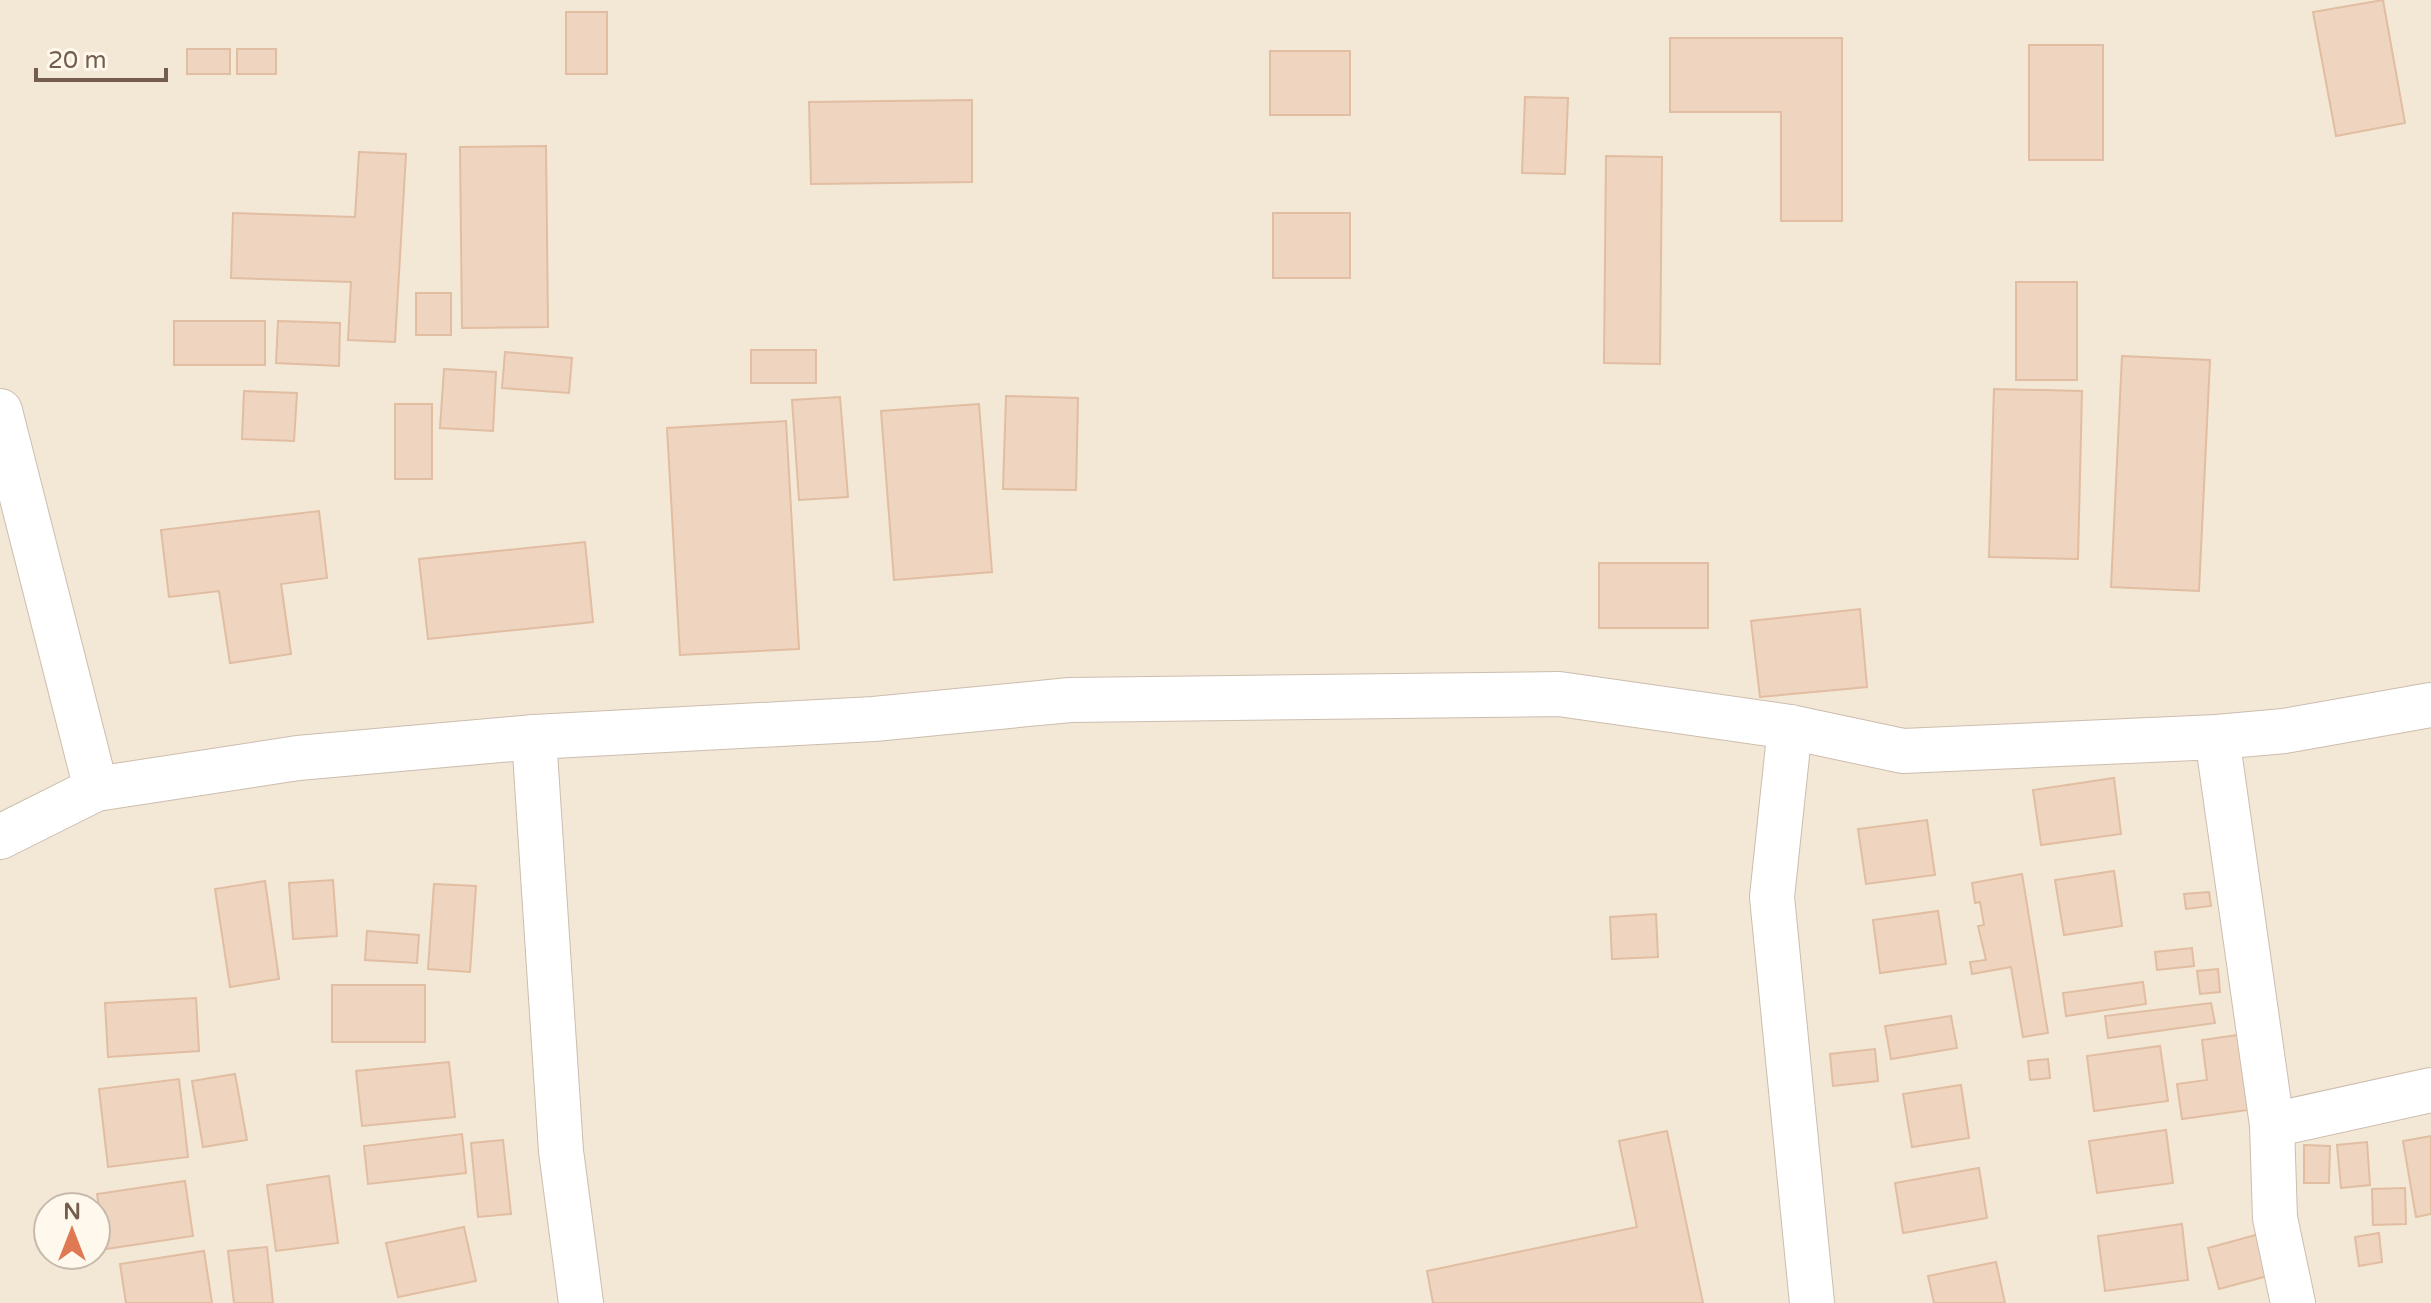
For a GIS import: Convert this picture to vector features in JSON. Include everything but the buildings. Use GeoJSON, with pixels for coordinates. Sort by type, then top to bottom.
{"type":"FeatureCollection","features":[{"type":"Feature","properties":{"kind":"street"},"geometry":{"type":"LineString","coordinates":[[0,411],[96,789]]}},
{"type":"Feature","properties":{"kind":"street"},"geometry":{"type":"LineString","coordinates":[[0,837],[96,789],[298,758],[534,737],[874,719],[1070,700],[1559,694],[1790,727],[1903,751],[2217,737],[2284,731],[2431,705]]}},
{"type":"Feature","properties":{"kind":"street"},"geometry":{"type":"LineString","coordinates":[[1790,727],[1772,897],[1812,1303]]}},
{"type":"Feature","properties":{"kind":"street"},"geometry":{"type":"LineString","coordinates":[[534,737],[561,1151],[581,1303]]}},
{"type":"Feature","properties":{"kind":"street"},"geometry":{"type":"LineString","coordinates":[[2217,737],[2272,1125],[2275,1218],[2293,1303]]}},
{"type":"Feature","properties":{"kind":"street"},"geometry":{"type":"LineString","coordinates":[[2272,1125],[2431,1090]]}},
{"type":"Feature","properties":{"kind":"shaded area"},"geometry":{"type":"Polygon","coordinates":[[[0,0],[2431,0],[2431,1303],[0,1303],[0,0]]]}}]}
